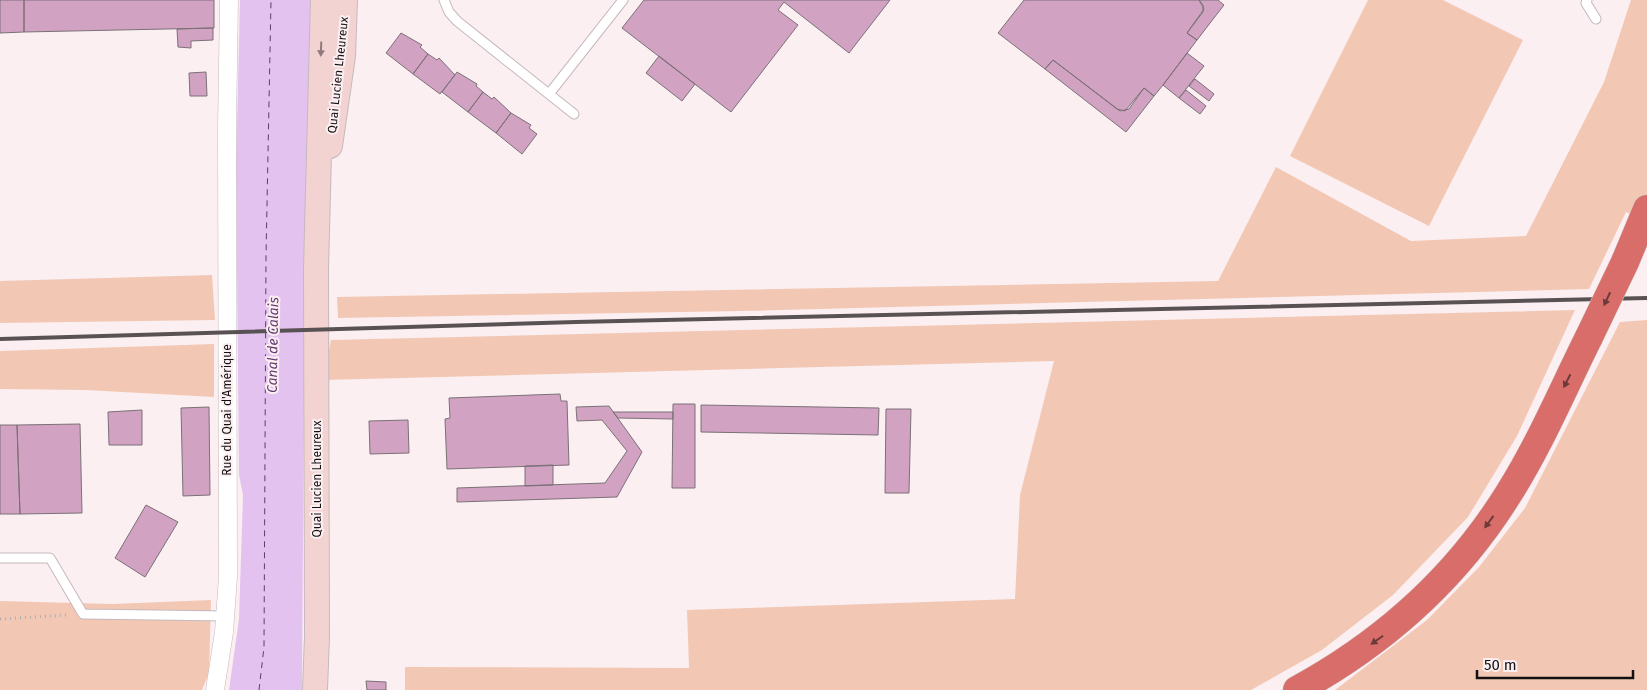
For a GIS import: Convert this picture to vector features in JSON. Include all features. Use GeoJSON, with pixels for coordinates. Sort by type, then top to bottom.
{"type":"FeatureCollection","features":[{"type":"Feature","properties":{"kind":"highway"},"geometry":{"type":"LineString","coordinates":[[1297,690],[1328,673],[1383,635],[1411,611],[1467,551],[1509,493],[1589,337],[1625,262],[1647,209]]}},
{"type":"Feature","properties":{"kind":"street","name":"Rue du Quai d'Amérique"},"geometry":{"type":"LineString","coordinates":[[215,690],[226,616],[228,577],[226,129],[229,0]]}},
{"type":"Feature","properties":{"kind":"street","name":"Quai Lucien Lheureux"},"geometry":{"type":"LineString","coordinates":[[316,690],[316,269],[323,0]]}},
{"type":"Feature","properties":{"kind":"street","name":"Quai Lucien Lheureux"},"geometry":{"type":"LineString","coordinates":[[316,269],[323,198],[343,56],[345,0]]}},
{"type":"Feature","properties":{"kind":"lane"},"geometry":{"type":"LineString","coordinates":[[444,0],[449,12],[457,21],[574,114]]}},
{"type":"Feature","properties":{"kind":"lane"},"geometry":{"type":"LineString","coordinates":[[549,94],[623,0]]}},
{"type":"Feature","properties":{"kind":"lane"},"geometry":{"type":"LineString","coordinates":[[1587,0],[1586,3],[1596,20]]}},
{"type":"Feature","properties":{"kind":"lane"},"geometry":{"type":"LineString","coordinates":[[0,558],[50,558],[83,614],[226,616]]}},
{"type":"Feature","properties":{"kind":"path"},"geometry":{"type":"LineString","coordinates":[[0,619],[83,614]]}},
{"type":"Feature","properties":{"kind":"shaded area"},"geometry":{"type":"Polygon","coordinates":[[[1368,0],[1443,0],[1523,40],[1429,226],[1290,156],[1368,0]]]}},
{"type":"Feature","properties":{"kind":"shaded area"},"geometry":{"type":"Polygon","coordinates":[[[1631,0],[1647,0],[1647,222],[1626,212],[1589,289],[741,311],[338,318],[337,297],[1218,281],[1276,167],[1411,241],[1526,236],[1604,82],[1631,0]]]}},
{"type":"Feature","properties":{"kind":"shaded area"},"geometry":{"type":"Polygon","coordinates":[[[212,275],[215,320],[0,323],[0,281],[212,275]]]}},
{"type":"Feature","properties":{"kind":"shaded area"},"geometry":{"type":"Polygon","coordinates":[[[1575,310],[1517,436],[1468,517],[1393,595],[1322,650],[1251,690],[405,690],[405,667],[689,668],[687,610],[1015,599],[1020,495],[1054,361],[323,380],[331,340],[1575,310]]]}},
{"type":"Feature","properties":{"kind":"shaded area"},"geometry":{"type":"Polygon","coordinates":[[[1647,320],[1647,690],[1335,690],[1427,620],[1479,567],[1525,508],[1620,322],[1647,320]]]}},
{"type":"Feature","properties":{"kind":"shaded area"},"geometry":{"type":"Polygon","coordinates":[[[214,344],[214,397],[85,390],[0,389],[0,351],[214,344]]]}},
{"type":"Feature","properties":{"kind":"shaded area"},"geometry":{"type":"Polygon","coordinates":[[[211,600],[209,673],[202,690],[0,690],[0,601],[113,604],[211,600]]]}},
{"type":"Feature","properties":{"kind":"water","name":"Canal de Calais"},"geometry":{"type":"Polygon","coordinates":[[[240,0],[314,0],[305,235],[302,690],[229,690],[239,619],[243,495],[239,475],[236,169],[240,0]]]}},
{"type":"Feature","properties":{"kind":"building"},"geometry":{"type":"Polygon","coordinates":[[[0,0],[24,0],[24,32],[0,33],[0,0]]]}},
{"type":"Feature","properties":{"kind":"building"},"geometry":{"type":"Polygon","coordinates":[[[24,0],[214,0],[214,28],[24,32],[24,0]]]}},
{"type":"Feature","properties":{"kind":"building"},"geometry":{"type":"Polygon","coordinates":[[[644,0],[890,0],[849,53],[784,2],[778,10],[798,25],[731,112],[622,28],[644,0]]]}},
{"type":"Feature","properties":{"kind":"building"},"geometry":{"type":"Polygon","coordinates":[[[1024,0],[1199,0],[1204,9],[1187,33],[1197,40],[1163,85],[1154,96],[1144,88],[1125,111],[1117,109],[1053,60],[1045,69],[998,33],[1024,0]]]}},
{"type":"Feature","properties":{"kind":"building"},"geometry":{"type":"Polygon","coordinates":[[[1199,0],[1218,0],[1224,5],[1197,40],[1187,33],[1203,12],[1203,5],[1199,0]]]}},
{"type":"Feature","properties":{"kind":"building"},"geometry":{"type":"Polygon","coordinates":[[[213,28],[213,40],[191,41],[191,48],[178,47],[177,29],[213,28]]]}},
{"type":"Feature","properties":{"kind":"building"},"geometry":{"type":"Polygon","coordinates":[[[401,33],[422,45],[420,47],[428,54],[413,74],[386,53],[401,33]]]}},
{"type":"Feature","properties":{"kind":"building"},"geometry":{"type":"Polygon","coordinates":[[[1187,53],[1204,66],[1179,98],[1163,85],[1187,53]]]}},
{"type":"Feature","properties":{"kind":"building"},"geometry":{"type":"Polygon","coordinates":[[[428,54],[437,60],[439,58],[455,75],[440,94],[413,74],[428,54]]]}},
{"type":"Feature","properties":{"kind":"building"},"geometry":{"type":"Polygon","coordinates":[[[659,56],[695,84],[682,101],[646,73],[659,56]]]}},
{"type":"Feature","properties":{"kind":"building"},"geometry":{"type":"Polygon","coordinates":[[[1053,60],[1120,111],[1129,109],[1144,88],[1154,96],[1126,132],[1045,69],[1053,60]]]}},
{"type":"Feature","properties":{"kind":"building"},"geometry":{"type":"Polygon","coordinates":[[[206,72],[207,96],[190,96],[189,73],[206,72]]]}},
{"type":"Feature","properties":{"kind":"building"},"geometry":{"type":"Polygon","coordinates":[[[457,72],[477,84],[476,86],[483,92],[468,112],[442,92],[457,72]]]}},
{"type":"Feature","properties":{"kind":"building"},"geometry":{"type":"Polygon","coordinates":[[[1195,79],[1214,94],[1209,101],[1189,86],[1195,79]]]}},
{"type":"Feature","properties":{"kind":"building"},"geometry":{"type":"Polygon","coordinates":[[[1186,90],[1206,106],[1200,114],[1179,98],[1186,90]]]}},
{"type":"Feature","properties":{"kind":"building"},"geometry":{"type":"Polygon","coordinates":[[[483,92],[492,99],[494,97],[511,113],[496,133],[468,112],[483,92]]]}},
{"type":"Feature","properties":{"kind":"building"},"geometry":{"type":"Polygon","coordinates":[[[511,113],[531,125],[529,128],[537,134],[522,154],[496,133],[511,113]]]}},
{"type":"Feature","properties":{"kind":"building"},"geometry":{"type":"Polygon","coordinates":[[[560,394],[561,401],[567,401],[569,465],[447,469],[445,419],[450,418],[449,398],[560,394]]]}},
{"type":"Feature","properties":{"kind":"building"},"geometry":{"type":"Polygon","coordinates":[[[673,404],[695,404],[695,488],[672,488],[673,404]]]}},
{"type":"Feature","properties":{"kind":"building"},"geometry":{"type":"Polygon","coordinates":[[[701,405],[879,408],[878,435],[701,432],[701,405]]]}},
{"type":"Feature","properties":{"kind":"building"},"geometry":{"type":"Polygon","coordinates":[[[609,406],[642,452],[617,497],[457,502],[457,488],[605,483],[627,451],[602,420],[577,421],[576,407],[609,406]]]}},
{"type":"Feature","properties":{"kind":"building"},"geometry":{"type":"Polygon","coordinates":[[[209,407],[210,495],[183,496],[181,408],[209,407]]]}},
{"type":"Feature","properties":{"kind":"building"},"geometry":{"type":"Polygon","coordinates":[[[886,409],[911,409],[909,493],[885,493],[886,409]]]}},
{"type":"Feature","properties":{"kind":"building"},"geometry":{"type":"Polygon","coordinates":[[[142,410],[142,445],[109,445],[108,412],[142,410]]]}},
{"type":"Feature","properties":{"kind":"building"},"geometry":{"type":"Polygon","coordinates":[[[613,412],[673,412],[673,419],[618,418],[613,412]]]}},
{"type":"Feature","properties":{"kind":"building"},"geometry":{"type":"Polygon","coordinates":[[[408,420],[409,453],[370,454],[369,421],[408,420]]]}},
{"type":"Feature","properties":{"kind":"building"},"geometry":{"type":"Polygon","coordinates":[[[80,424],[82,513],[20,514],[17,425],[80,424]]]}},
{"type":"Feature","properties":{"kind":"building"},"geometry":{"type":"Polygon","coordinates":[[[0,425],[17,425],[20,514],[0,514],[0,425]]]}},
{"type":"Feature","properties":{"kind":"building"},"geometry":{"type":"Polygon","coordinates":[[[553,465],[553,485],[525,486],[525,466],[553,465]]]}},
{"type":"Feature","properties":{"kind":"building"},"geometry":{"type":"Polygon","coordinates":[[[146,505],[178,522],[145,577],[115,558],[146,505]]]}},
{"type":"Feature","properties":{"kind":"building"},"geometry":{"type":"Polygon","coordinates":[[[366,681],[386,682],[386,690],[367,690],[366,681]]]}},
{"type":"Feature","properties":{"kind":"ferry route"},"geometry":{"type":"LineString","coordinates":[[259,690],[264,647],[266,256],[271,0]]}},
{"type":"Feature","properties":{"kind":"railway"},"geometry":{"type":"LineString","coordinates":[[0,339],[576,322],[1647,298]]}}]}
